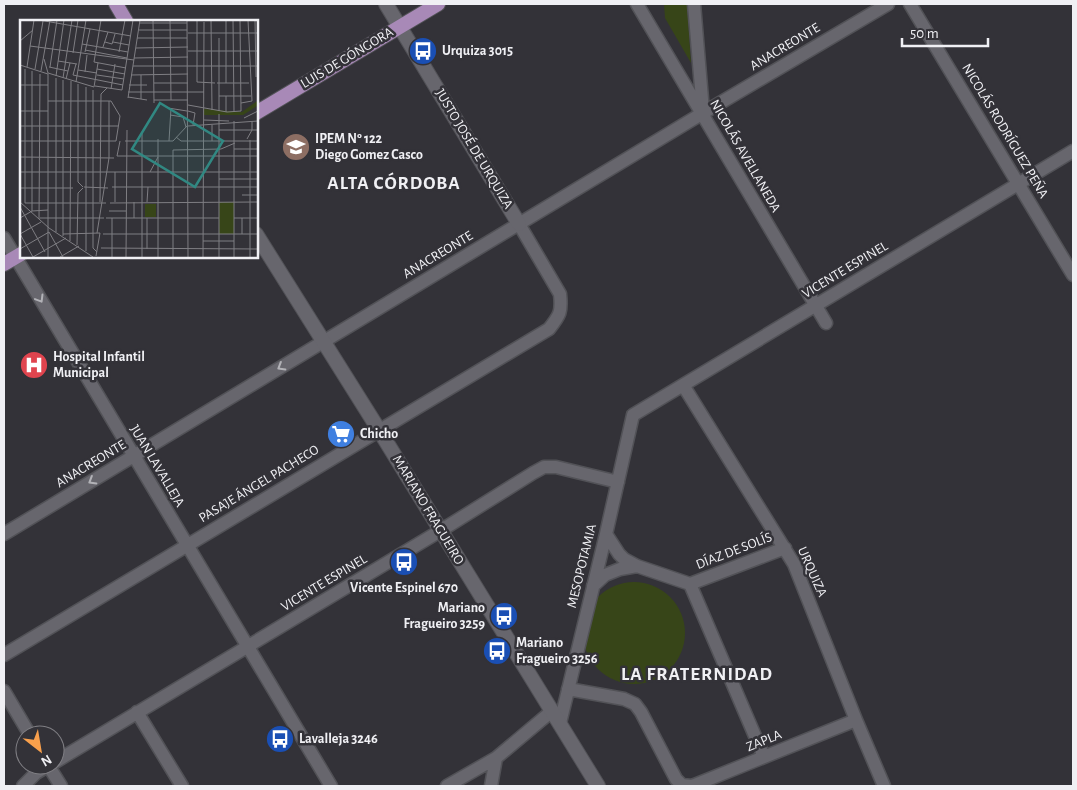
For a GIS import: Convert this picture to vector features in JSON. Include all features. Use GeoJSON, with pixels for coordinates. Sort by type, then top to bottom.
{"type":"FeatureCollection","features":[{"type":"Feature","properties":{"kind":"main road"},"geometry":{"type":"LineString","coordinates":[[116,4],[125,20]]}},
{"type":"Feature","properties":{"kind":"main road","name":"JUSTO JOSÉ DE URQUIZA"},"geometry":{"type":"LineString","coordinates":[[386,4],[519,224]]}},
{"type":"Feature","properties":{"kind":"main road","name":"LUIS DE GÓNGORA"},"geometry":{"type":"LineString","coordinates":[[258,111],[438,4]]}},
{"type":"Feature","properties":{"kind":"main road","name":"MARIANO FRAGUEIRO"},"geometry":{"type":"LineString","coordinates":[[258,237],[598,786]]}},
{"type":"Feature","properties":{"kind":"street","name":"NICOLÁS AVELLANEDA"},"geometry":{"type":"LineString","coordinates":[[637,4],[826,323]]}},
{"type":"Feature","properties":{"kind":"street"},"geometry":{"type":"LineString","coordinates":[[694,4],[703,113]]}},
{"type":"Feature","properties":{"kind":"street","name":"ANACREONTE"},"geometry":{"type":"LineString","coordinates":[[4,534],[703,113],[888,4]]}},
{"type":"Feature","properties":{"kind":"street","name":"NICOLÁS RODRÍGUEZ PEÑA"},"geometry":{"type":"LineString","coordinates":[[910,4],[1073,274]]}},
{"type":"Feature","properties":{"kind":"street","name":"VICENTE ESPINEL"},"geometry":{"type":"LineString","coordinates":[[633,415],[1073,151]]}},
{"type":"Feature","properties":{"kind":"street","name":"JUSTO JOSÉ DE URQUIZA"},"geometry":{"type":"LineString","coordinates":[[519,224],[560,294]]}},
{"type":"Feature","properties":{"kind":"street","name":"JUAN LAVALLEJA"},"geometry":{"type":"LineString","coordinates":[[4,238],[13,259],[134,455],[331,786]]}},
{"type":"Feature","properties":{"kind":"street","name":"PASAJE ÁNGEL PACHECO"},"geometry":{"type":"LineString","coordinates":[[4,655],[549,329],[560,313],[560,294]]}},
{"type":"Feature","properties":{"kind":"street","name":"URQUIZA"},"geometry":{"type":"LineString","coordinates":[[684,385],[794,564],[884,786]]}},
{"type":"Feature","properties":{"kind":"street","name":"MESOPOTAMIA"},"geometry":{"type":"LineString","coordinates":[[556,717],[568,689],[633,415]]}},
{"type":"Feature","properties":{"kind":"street","name":"VICENTE ESPINEL"},"geometry":{"type":"LineString","coordinates":[[65,756],[544,467],[556,467],[618,482]]}},
{"type":"Feature","properties":{"kind":"street","name":"DÍAZ DE SOLÍS"},"geometry":{"type":"LineString","coordinates":[[606,534],[624,560],[690,584],[785,548]]}},
{"type":"Feature","properties":{"kind":"street"},"geometry":{"type":"LineString","coordinates":[[592,586],[605,575],[620,569],[637,566]]}},
{"type":"Feature","properties":{"kind":"street"},"geometry":{"type":"LineString","coordinates":[[690,584],[764,757]]}},
{"type":"Feature","properties":{"kind":"street","name":"ZAPLA"},"geometry":{"type":"LineString","coordinates":[[568,689],[624,699],[635,704],[676,779],[682,785],[692,786],[856,720]]}},
{"type":"Feature","properties":{"kind":"street"},"geometry":{"type":"LineString","coordinates":[[4,691],[24,725]]}},
{"type":"Feature","properties":{"kind":"street"},"geometry":{"type":"LineString","coordinates":[[137,712],[182,786]]}},
{"type":"Feature","properties":{"kind":"street"},"geometry":{"type":"LineString","coordinates":[[447,786],[496,758],[556,717]]}},
{"type":"Feature","properties":{"kind":"street"},"geometry":{"type":"LineString","coordinates":[[491,786],[496,758]]}},
{"type":"Feature","properties":{"kind":"street"},"geometry":{"type":"LineString","coordinates":[[23,786],[34,775]]}},
{"type":"Feature","properties":{"kind":"street"},"geometry":{"type":"LineString","coordinates":[[55,775],[61,786]]}},
{"type":"Feature","properties":{"kind":"green space"},"geometry":{"type":"Polygon","coordinates":[[[664,4],[687,4],[691,63],[665,18],[664,4]]]}},
{"type":"Feature","properties":{"kind":"green space"},"geometry":{"type":"Polygon","coordinates":[[[634,582],[653,586],[670,597],[681,614],[685,633],[681,652],[670,669],[653,680],[634,684],[615,680],[598,669],[587,652],[583,633],[587,614],[598,597],[615,586],[634,582]]]}},
{"type":"Feature","properties":{"kind":"place","name":"Urquiza 3015"},"geometry":{"type":"Point","coordinates":[423,51]}},
{"type":"Feature","properties":{"kind":"place","name":"IPEM Nº 122 Diego Gomez Casco"},"geometry":{"type":"Point","coordinates":[296,147]}},
{"type":"Feature","properties":{"kind":"place","name":"Hospital Infantil Municipal"},"geometry":{"type":"Point","coordinates":[34,365]}},
{"type":"Feature","properties":{"kind":"place","name":"Chicho"},"geometry":{"type":"Point","coordinates":[341,434]}},
{"type":"Feature","properties":{"kind":"place","name":"Vicente Espinel 670"},"geometry":{"type":"Point","coordinates":[404,562]}},
{"type":"Feature","properties":{"kind":"place","name":"Mariano Fragueiro 3259"},"geometry":{"type":"Point","coordinates":[504,616]}},
{"type":"Feature","properties":{"kind":"place","name":"Mariano Fragueiro 3256"},"geometry":{"type":"Point","coordinates":[497,651]}},
{"type":"Feature","properties":{"kind":"place","name":"Lavalleja 3246"},"geometry":{"type":"Point","coordinates":[280,739]}},
{"type":"Feature","properties":{"kind":"district","name":"ALTA CÓRDOBA"},"geometry":{"type":"Point","coordinates":[394,183]}},
{"type":"Feature","properties":{"kind":"district","name":"LA FRATERNIDAD"},"geometry":{"type":"Point","coordinates":[697,674]}}]}
